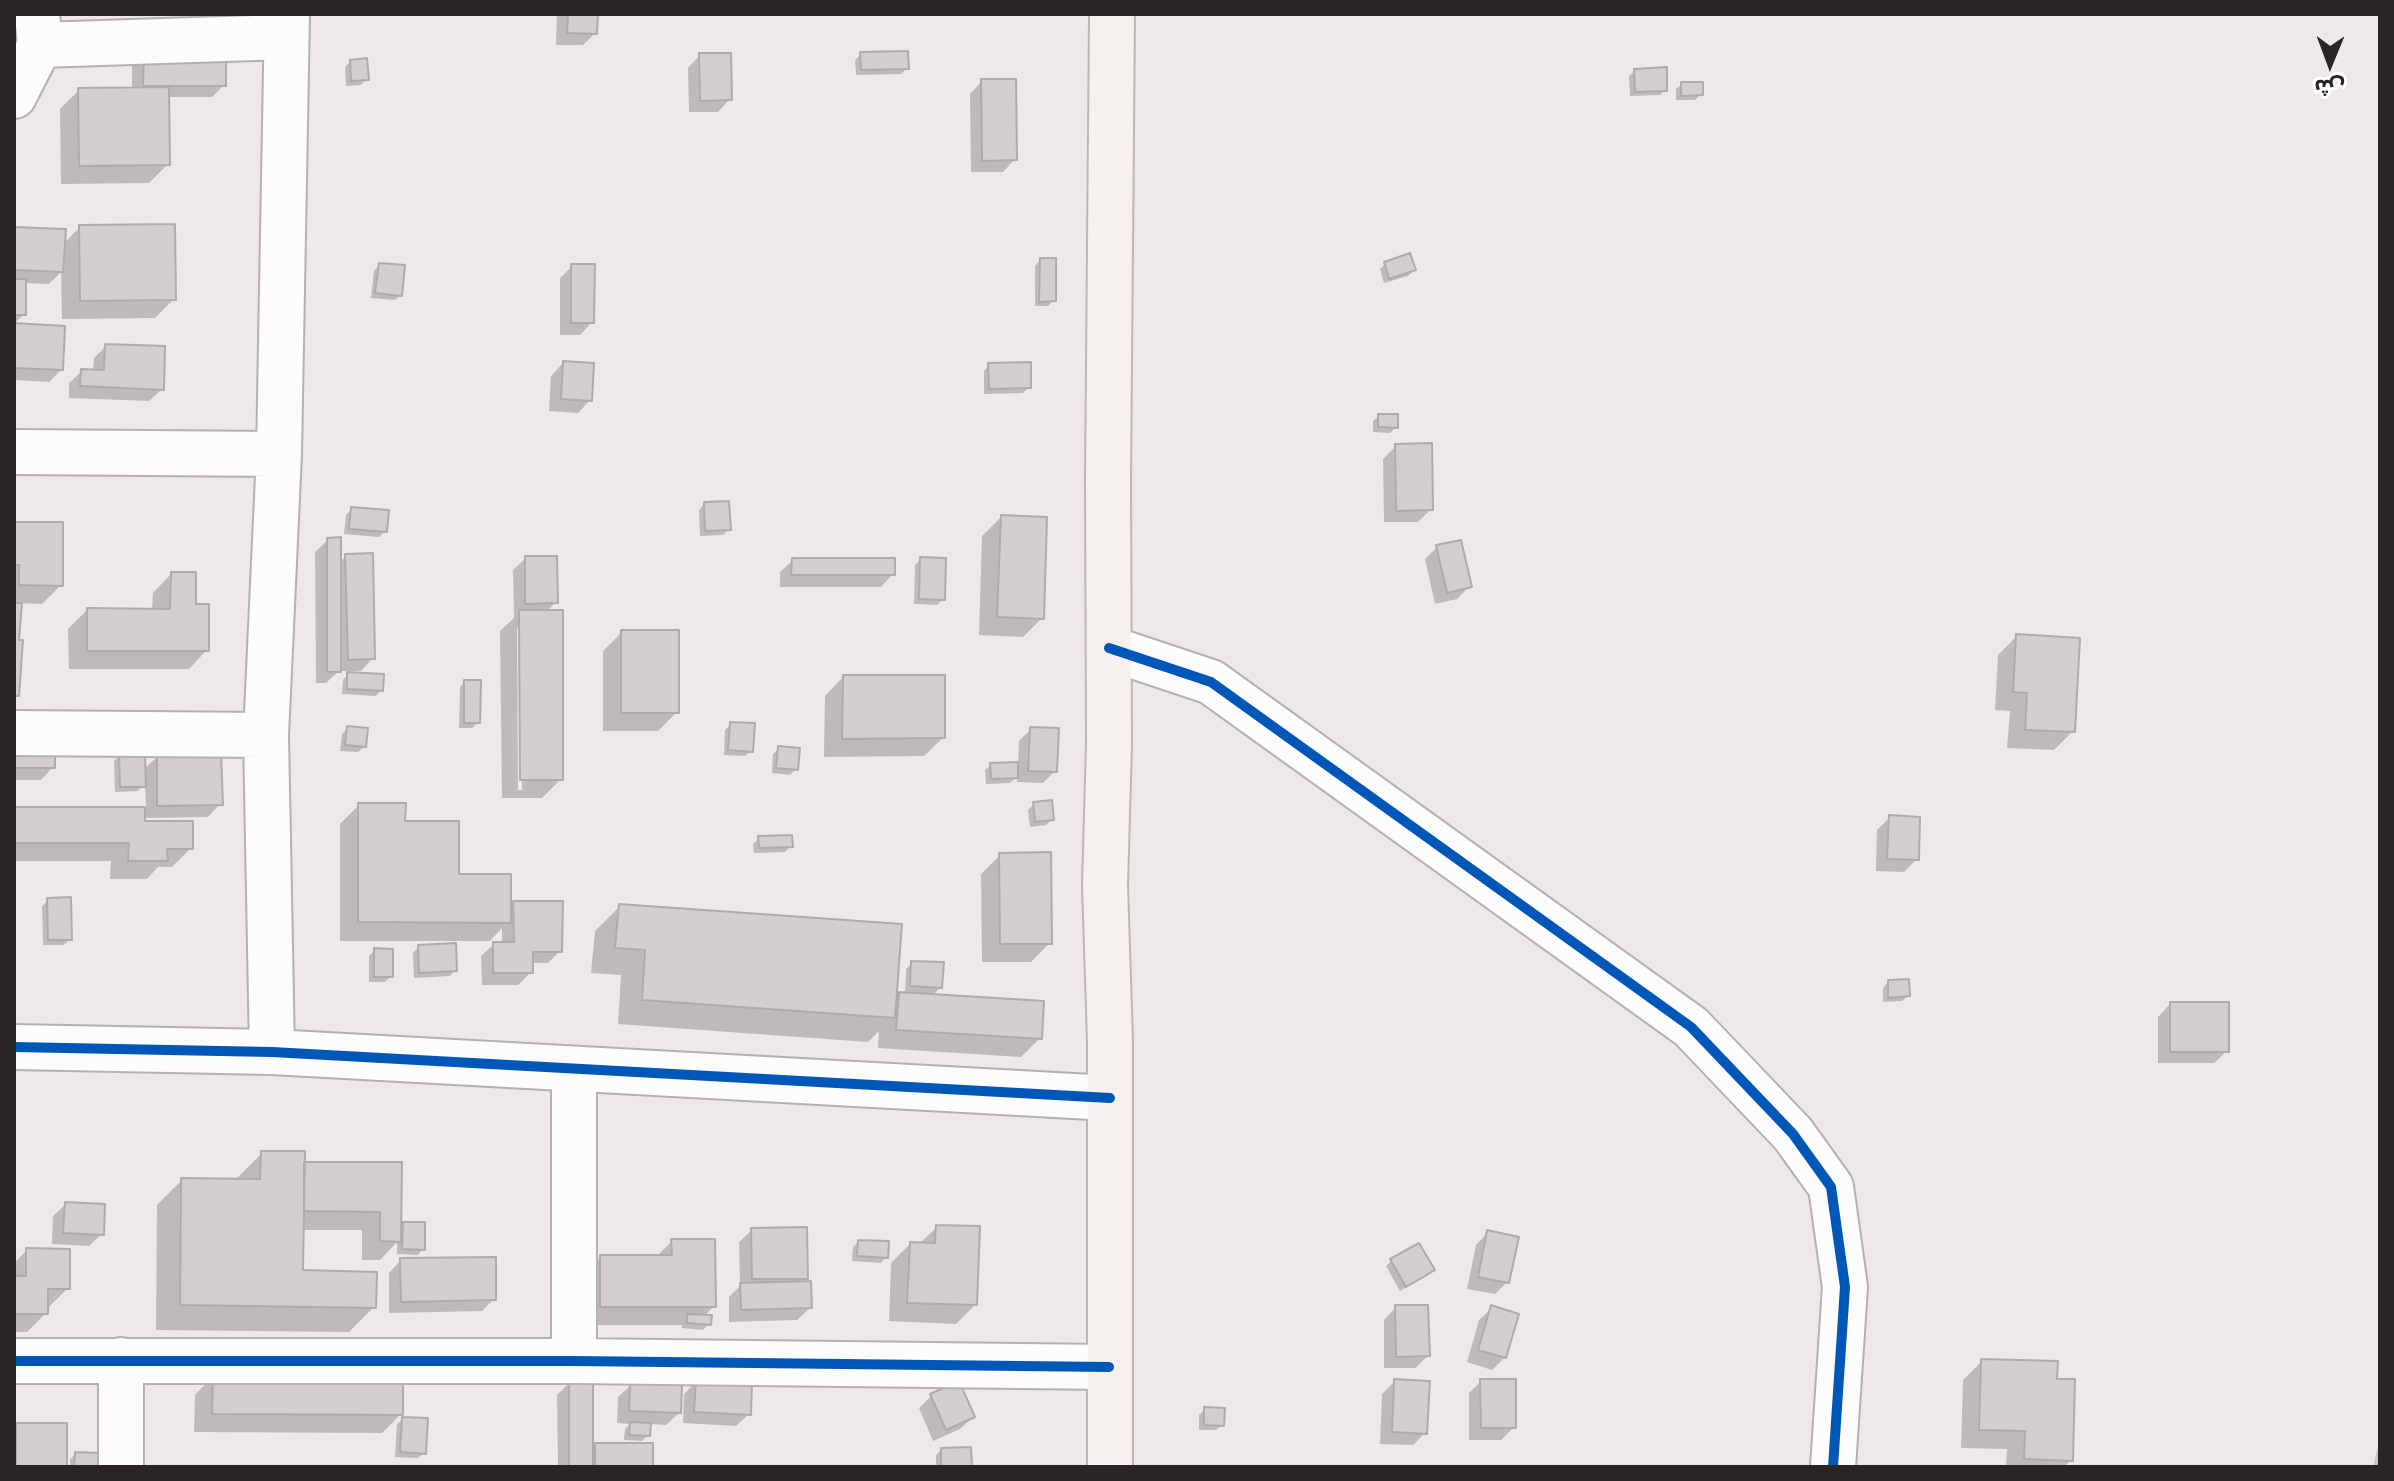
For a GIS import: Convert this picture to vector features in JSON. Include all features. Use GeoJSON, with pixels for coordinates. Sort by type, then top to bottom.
{"type":"FeatureCollection","features":[{"type":"Feature","properties":{"kind":"main road"},"geometry":{"type":"LineString","coordinates":[[1110,1467],[1110,1098],[1105,885],[1109,744],[1112,14]]}},
{"type":"Feature","properties":{"kind":"street"},"geometry":{"type":"LineString","coordinates":[[14,96],[39,30],[287,25],[279,454],[266,735],[272,1052]]}},
{"type":"Feature","properties":{"kind":"street"},"geometry":{"type":"LineString","coordinates":[[14,452],[279,454]]}},
{"type":"Feature","properties":{"kind":"street"},"geometry":{"type":"LineString","coordinates":[[1109,648],[1211,682],[1237,700],[1691,1027],[1793,1134],[1831,1187],[1845,1287],[1833,1467]]}},
{"type":"Feature","properties":{"kind":"street"},"geometry":{"type":"LineString","coordinates":[[14,733],[266,735]]}},
{"type":"Feature","properties":{"kind":"street"},"geometry":{"type":"LineString","coordinates":[[14,1047],[272,1052],[1110,1098]]}},
{"type":"Feature","properties":{"kind":"street"},"geometry":{"type":"LineString","coordinates":[[574,1069],[574,1361]]}},
{"type":"Feature","properties":{"kind":"street"},"geometry":{"type":"LineString","coordinates":[[121,1360],[121,1467]]}},
{"type":"Feature","properties":{"kind":"street"},"geometry":{"type":"LineString","coordinates":[[14,1361],[574,1361],[1109,1367]]}},
{"type":"Feature","properties":{"kind":"building"},"geometry":{"type":"Polygon","coordinates":[[[568,14],[598,14],[597,34],[567,33],[568,14]]]}},
{"type":"Feature","properties":{"kind":"building"},"geometry":{"type":"Polygon","coordinates":[[[226,50],[226,86],[143,86],[144,51],[226,50]]]}},
{"type":"Feature","properties":{"kind":"building"},"geometry":{"type":"Polygon","coordinates":[[[908,51],[909,69],[861,70],[860,52],[908,51]]]}},
{"type":"Feature","properties":{"kind":"building"},"geometry":{"type":"Polygon","coordinates":[[[699,53],[731,53],[732,100],[700,101],[699,53]]]}},
{"type":"Feature","properties":{"kind":"building"},"geometry":{"type":"Polygon","coordinates":[[[367,58],[369,80],[351,81],[350,60],[367,58]]]}},
{"type":"Feature","properties":{"kind":"building"},"geometry":{"type":"Polygon","coordinates":[[[1667,67],[1667,91],[1635,92],[1634,69],[1667,67]]]}},
{"type":"Feature","properties":{"kind":"building"},"geometry":{"type":"Polygon","coordinates":[[[981,79],[1016,79],[1017,160],[982,161],[981,79]]]}},
{"type":"Feature","properties":{"kind":"building"},"geometry":{"type":"Polygon","coordinates":[[[1681,82],[1703,82],[1703,95],[1681,96],[1681,82]]]}},
{"type":"Feature","properties":{"kind":"building"},"geometry":{"type":"Polygon","coordinates":[[[169,87],[170,165],[79,166],[78,88],[169,87]]]}},
{"type":"Feature","properties":{"kind":"building"},"geometry":{"type":"Polygon","coordinates":[[[175,224],[176,300],[80,301],[79,225],[175,224]]]}},
{"type":"Feature","properties":{"kind":"building"},"geometry":{"type":"Polygon","coordinates":[[[14,227],[66,229],[63,272],[14,270],[14,227]]]}},
{"type":"Feature","properties":{"kind":"building"},"geometry":{"type":"Polygon","coordinates":[[[1410,253],[1416,270],[1389,279],[1384,262],[1410,253]]]}},
{"type":"Feature","properties":{"kind":"building"},"geometry":{"type":"Polygon","coordinates":[[[1040,258],[1056,258],[1056,301],[1039,302],[1040,258]]]}},
{"type":"Feature","properties":{"kind":"building"},"geometry":{"type":"Polygon","coordinates":[[[379,263],[405,265],[402,296],[375,293],[379,263]]]}},
{"type":"Feature","properties":{"kind":"building"},"geometry":{"type":"Polygon","coordinates":[[[571,264],[595,264],[594,323],[571,323],[571,264]]]}},
{"type":"Feature","properties":{"kind":"building"},"geometry":{"type":"Polygon","coordinates":[[[14,279],[26,279],[26,315],[14,315],[14,279]]]}},
{"type":"Feature","properties":{"kind":"building"},"geometry":{"type":"Polygon","coordinates":[[[14,323],[65,326],[63,370],[14,368],[14,323]]]}},
{"type":"Feature","properties":{"kind":"building"},"geometry":{"type":"Polygon","coordinates":[[[105,344],[165,346],[164,390],[80,386],[81,369],[104,370],[105,344]]]}},
{"type":"Feature","properties":{"kind":"building"},"geometry":{"type":"Polygon","coordinates":[[[563,361],[594,363],[592,401],[561,399],[563,361]]]}},
{"type":"Feature","properties":{"kind":"building"},"geometry":{"type":"Polygon","coordinates":[[[1031,362],[1031,388],[989,389],[988,363],[1031,362]]]}},
{"type":"Feature","properties":{"kind":"building"},"geometry":{"type":"Polygon","coordinates":[[[1378,414],[1398,414],[1398,428],[1378,427],[1378,414]]]}},
{"type":"Feature","properties":{"kind":"building"},"geometry":{"type":"Polygon","coordinates":[[[1432,443],[1433,510],[1396,511],[1395,444],[1432,443]]]}},
{"type":"Feature","properties":{"kind":"building"},"geometry":{"type":"Polygon","coordinates":[[[729,501],[731,530],[705,531],[704,502],[729,501]]]}},
{"type":"Feature","properties":{"kind":"building"},"geometry":{"type":"Polygon","coordinates":[[[351,507],[389,510],[387,532],[349,529],[351,507]]]}},
{"type":"Feature","properties":{"kind":"building"},"geometry":{"type":"Polygon","coordinates":[[[1001,515],[1047,517],[1044,619],[997,617],[1001,515]]]}},
{"type":"Feature","properties":{"kind":"building"},"geometry":{"type":"Polygon","coordinates":[[[14,522],[63,522],[63,586],[19,585],[19,565],[14,565],[14,522]]]}},
{"type":"Feature","properties":{"kind":"building"},"geometry":{"type":"Polygon","coordinates":[[[341,537],[341,672],[327,672],[327,538],[341,537]]]}},
{"type":"Feature","properties":{"kind":"building"},"geometry":{"type":"Polygon","coordinates":[[[1461,540],[1472,587],[1447,593],[1436,545],[1461,540]]]}},
{"type":"Feature","properties":{"kind":"building"},"geometry":{"type":"Polygon","coordinates":[[[373,553],[375,659],[348,660],[345,554],[373,553]]]}},
{"type":"Feature","properties":{"kind":"building"},"geometry":{"type":"Polygon","coordinates":[[[525,556],[557,556],[558,603],[525,604],[525,556]]]}},
{"type":"Feature","properties":{"kind":"building"},"geometry":{"type":"Polygon","coordinates":[[[920,557],[946,558],[945,600],[919,599],[920,557]]]}},
{"type":"Feature","properties":{"kind":"building"},"geometry":{"type":"Polygon","coordinates":[[[792,558],[895,558],[895,575],[791,575],[792,558]]]}},
{"type":"Feature","properties":{"kind":"building"},"geometry":{"type":"Polygon","coordinates":[[[171,572],[196,572],[196,604],[209,604],[209,651],[87,651],[87,608],[170,609],[171,572]]]}},
{"type":"Feature","properties":{"kind":"building"},"geometry":{"type":"Polygon","coordinates":[[[14,603],[22,603],[19,696],[14,696],[14,603]]]}},
{"type":"Feature","properties":{"kind":"building"},"geometry":{"type":"Polygon","coordinates":[[[519,610],[563,610],[563,780],[520,780],[519,610]]]}},
{"type":"Feature","properties":{"kind":"building"},"geometry":{"type":"Polygon","coordinates":[[[621,630],[679,630],[679,713],[621,713],[621,630]]]}},
{"type":"Feature","properties":{"kind":"building"},"geometry":{"type":"Polygon","coordinates":[[[2016,634],[2080,638],[2075,732],[2025,730],[2027,693],[2013,692],[2016,634]]]}},
{"type":"Feature","properties":{"kind":"building"},"geometry":{"type":"Polygon","coordinates":[[[347,672],[384,674],[383,691],[347,689],[347,672]]]}},
{"type":"Feature","properties":{"kind":"building"},"geometry":{"type":"Polygon","coordinates":[[[843,675],[945,675],[945,738],[842,739],[843,675]]]}},
{"type":"Feature","properties":{"kind":"building"},"geometry":{"type":"Polygon","coordinates":[[[464,680],[481,680],[480,723],[464,723],[464,680]]]}},
{"type":"Feature","properties":{"kind":"building"},"geometry":{"type":"Polygon","coordinates":[[[730,722],[755,723],[753,752],[728,750],[730,722]]]}},
{"type":"Feature","properties":{"kind":"building"},"geometry":{"type":"Polygon","coordinates":[[[347,726],[368,728],[366,747],[345,745],[347,726]]]}},
{"type":"Feature","properties":{"kind":"building"},"geometry":{"type":"Polygon","coordinates":[[[1030,727],[1059,728],[1057,772],[1028,771],[1030,727]]]}},
{"type":"Feature","properties":{"kind":"building"},"geometry":{"type":"Polygon","coordinates":[[[14,738],[55,738],[55,768],[14,768],[14,738]]]}},
{"type":"Feature","properties":{"kind":"building"},"geometry":{"type":"Polygon","coordinates":[[[778,746],[800,748],[798,770],[776,768],[778,746]]]}},
{"type":"Feature","properties":{"kind":"building"},"geometry":{"type":"Polygon","coordinates":[[[119,753],[145,753],[146,787],[120,787],[119,753]]]}},
{"type":"Feature","properties":{"kind":"building"},"geometry":{"type":"Polygon","coordinates":[[[221,753],[223,805],[157,806],[157,754],[221,753]]]}},
{"type":"Feature","properties":{"kind":"building"},"geometry":{"type":"Polygon","coordinates":[[[1018,762],[1018,778],[991,779],[990,763],[1018,762]]]}},
{"type":"Feature","properties":{"kind":"building"},"geometry":{"type":"Polygon","coordinates":[[[1052,800],[1054,820],[1035,822],[1033,802],[1052,800]]]}},
{"type":"Feature","properties":{"kind":"building"},"geometry":{"type":"Polygon","coordinates":[[[358,803],[406,803],[405,821],[459,821],[459,874],[511,874],[511,923],[358,922],[358,803]]]}},
{"type":"Feature","properties":{"kind":"building"},"geometry":{"type":"Polygon","coordinates":[[[14,807],[145,807],[145,821],[193,821],[193,849],[167,849],[168,861],[128,861],[129,843],[14,843],[14,807]]]}},
{"type":"Feature","properties":{"kind":"building"},"geometry":{"type":"Polygon","coordinates":[[[1889,815],[1920,817],[1919,860],[1887,859],[1889,815]]]}},
{"type":"Feature","properties":{"kind":"building"},"geometry":{"type":"Polygon","coordinates":[[[792,835],[793,847],[759,848],[758,836],[792,835]]]}},
{"type":"Feature","properties":{"kind":"building"},"geometry":{"type":"Polygon","coordinates":[[[1051,852],[1052,944],[1000,944],[999,853],[1051,852]]]}},
{"type":"Feature","properties":{"kind":"building"},"geometry":{"type":"Polygon","coordinates":[[[71,897],[72,940],[48,940],[47,898],[71,897]]]}},
{"type":"Feature","properties":{"kind":"building"},"geometry":{"type":"Polygon","coordinates":[[[513,901],[563,901],[562,952],[533,952],[533,973],[493,973],[493,942],[514,942],[513,901]]]}},
{"type":"Feature","properties":{"kind":"building"},"geometry":{"type":"Polygon","coordinates":[[[619,904],[902,924],[895,1018],[642,1000],[645,950],[615,948],[619,904]]]}},
{"type":"Feature","properties":{"kind":"building"},"geometry":{"type":"Polygon","coordinates":[[[456,943],[457,971],[419,973],[418,945],[456,943]]]}},
{"type":"Feature","properties":{"kind":"building"},"geometry":{"type":"Polygon","coordinates":[[[374,948],[393,949],[393,977],[374,977],[374,948]]]}},
{"type":"Feature","properties":{"kind":"building"},"geometry":{"type":"Polygon","coordinates":[[[911,961],[944,962],[942,988],[910,986],[911,961]]]}},
{"type":"Feature","properties":{"kind":"building"},"geometry":{"type":"Polygon","coordinates":[[[1909,979],[1910,996],[1888,998],[1888,980],[1909,979]]]}},
{"type":"Feature","properties":{"kind":"building"},"geometry":{"type":"Polygon","coordinates":[[[899,992],[1044,1001],[1042,1039],[896,1030],[899,992]]]}},
{"type":"Feature","properties":{"kind":"building"},"geometry":{"type":"Polygon","coordinates":[[[2170,1002],[2229,1002],[2229,1052],[2170,1052],[2170,1002]]]}},
{"type":"Feature","properties":{"kind":"building"},"geometry":{"type":"Polygon","coordinates":[[[261,1151],[305,1151],[303,1270],[377,1272],[376,1308],[180,1305],[181,1178],[260,1179],[261,1151]]]}},
{"type":"Feature","properties":{"kind":"building"},"geometry":{"type":"Polygon","coordinates":[[[304,1162],[402,1162],[401,1242],[380,1241],[380,1212],[304,1211],[304,1162]]]}},
{"type":"Feature","properties":{"kind":"building"},"geometry":{"type":"Polygon","coordinates":[[[65,1202],[105,1204],[104,1235],[63,1233],[65,1202]]]}},
{"type":"Feature","properties":{"kind":"building"},"geometry":{"type":"Polygon","coordinates":[[[403,1222],[425,1222],[425,1250],[402,1249],[403,1222]]]}},
{"type":"Feature","properties":{"kind":"building"},"geometry":{"type":"Polygon","coordinates":[[[936,1225],[980,1226],[977,1305],[907,1303],[910,1242],[935,1243],[936,1225]]]}},
{"type":"Feature","properties":{"kind":"building"},"geometry":{"type":"Polygon","coordinates":[[[807,1227],[808,1279],[752,1279],[751,1228],[807,1227]]]}},
{"type":"Feature","properties":{"kind":"building"},"geometry":{"type":"Polygon","coordinates":[[[1487,1230],[1519,1237],[1509,1283],[1478,1277],[1487,1230]]]}},
{"type":"Feature","properties":{"kind":"building"},"geometry":{"type":"Polygon","coordinates":[[[671,1239],[715,1239],[716,1307],[600,1307],[600,1255],[672,1255],[671,1239]]]}},
{"type":"Feature","properties":{"kind":"building"},"geometry":{"type":"Polygon","coordinates":[[[858,1240],[889,1241],[888,1258],[857,1256],[858,1240]]]}},
{"type":"Feature","properties":{"kind":"building"},"geometry":{"type":"Polygon","coordinates":[[[1419,1243],[1435,1270],[1406,1287],[1390,1259],[1419,1243]]]}},
{"type":"Feature","properties":{"kind":"building"},"geometry":{"type":"Polygon","coordinates":[[[26,1248],[70,1249],[70,1289],[48,1289],[48,1314],[14,1314],[14,1276],[26,1276],[26,1248]]]}},
{"type":"Feature","properties":{"kind":"building"},"geometry":{"type":"Polygon","coordinates":[[[496,1257],[496,1300],[401,1302],[400,1258],[496,1257]]]}},
{"type":"Feature","properties":{"kind":"building"},"geometry":{"type":"Polygon","coordinates":[[[811,1281],[812,1308],[741,1310],[740,1283],[811,1281]]]}},
{"type":"Feature","properties":{"kind":"building"},"geometry":{"type":"Polygon","coordinates":[[[1395,1305],[1428,1305],[1430,1356],[1396,1357],[1395,1305]]]}},
{"type":"Feature","properties":{"kind":"building"},"geometry":{"type":"Polygon","coordinates":[[[1491,1305],[1519,1314],[1506,1358],[1478,1350],[1491,1305]]]}},
{"type":"Feature","properties":{"kind":"building"},"geometry":{"type":"Polygon","coordinates":[[[687,1314],[712,1315],[711,1325],[687,1323],[687,1314]]]}},
{"type":"Feature","properties":{"kind":"building"},"geometry":{"type":"Polygon","coordinates":[[[1981,1359],[2058,1361],[2057,1379],[2075,1379],[2073,1461],[2024,1459],[2025,1431],[1979,1430],[1981,1359]]]}},
{"type":"Feature","properties":{"kind":"building"},"geometry":{"type":"Polygon","coordinates":[[[213,1374],[403,1375],[403,1415],[212,1414],[213,1374]]]}},
{"type":"Feature","properties":{"kind":"building"},"geometry":{"type":"Polygon","coordinates":[[[696,1379],[752,1382],[751,1415],[694,1412],[696,1379]]]}},
{"type":"Feature","properties":{"kind":"building"},"geometry":{"type":"Polygon","coordinates":[[[1394,1379],[1430,1381],[1427,1434],[1392,1432],[1394,1379]]]}},
{"type":"Feature","properties":{"kind":"building"},"geometry":{"type":"Polygon","coordinates":[[[1480,1379],[1516,1379],[1516,1428],[1481,1428],[1480,1379]]]}},
{"type":"Feature","properties":{"kind":"building"},"geometry":{"type":"Polygon","coordinates":[[[569,1380],[593,1380],[593,1467],[569,1467],[569,1380]]]}},
{"type":"Feature","properties":{"kind":"building"},"geometry":{"type":"Polygon","coordinates":[[[959,1381],[975,1417],[946,1430],[930,1394],[959,1381]]]}},
{"type":"Feature","properties":{"kind":"building"},"geometry":{"type":"Polygon","coordinates":[[[630,1383],[682,1385],[681,1413],[629,1411],[630,1383]]]}},
{"type":"Feature","properties":{"kind":"building"},"geometry":{"type":"Polygon","coordinates":[[[1204,1407],[1225,1408],[1224,1426],[1204,1425],[1204,1407]]]}},
{"type":"Feature","properties":{"kind":"building"},"geometry":{"type":"Polygon","coordinates":[[[402,1417],[428,1418],[426,1454],[400,1452],[402,1417]]]}},
{"type":"Feature","properties":{"kind":"building"},"geometry":{"type":"Polygon","coordinates":[[[630,1422],[651,1423],[650,1436],[629,1435],[630,1422]]]}},
{"type":"Feature","properties":{"kind":"building"},"geometry":{"type":"Polygon","coordinates":[[[16,1423],[67,1423],[67,1467],[16,1467],[16,1423]]]}},
{"type":"Feature","properties":{"kind":"building"},"geometry":{"type":"Polygon","coordinates":[[[595,1443],[653,1443],[653,1467],[595,1467],[595,1443]]]}},
{"type":"Feature","properties":{"kind":"building"},"geometry":{"type":"Polygon","coordinates":[[[971,1447],[972,1467],[941,1467],[941,1448],[971,1447]]]}},
{"type":"Feature","properties":{"kind":"building"},"geometry":{"type":"Polygon","coordinates":[[[75,1452],[101,1453],[100,1467],[74,1467],[75,1452]]]}},
{"type":"Feature","properties":{"kind":"railway"},"geometry":{"type":"LineString","coordinates":[[2376,1467],[2380,1451]]}},
{"type":"Feature","properties":{"kind":"cycle path"},"geometry":{"type":"LineString","coordinates":[[1109,648],[1211,682],[1691,1027],[1793,1134],[1831,1187],[1845,1287],[1833,1467]]}},
{"type":"Feature","properties":{"kind":"cycle path"},"geometry":{"type":"LineString","coordinates":[[14,1047],[272,1052],[1110,1098]]}},
{"type":"Feature","properties":{"kind":"cycle path"},"geometry":{"type":"LineString","coordinates":[[14,1361],[574,1361],[1109,1367]]}}]}
